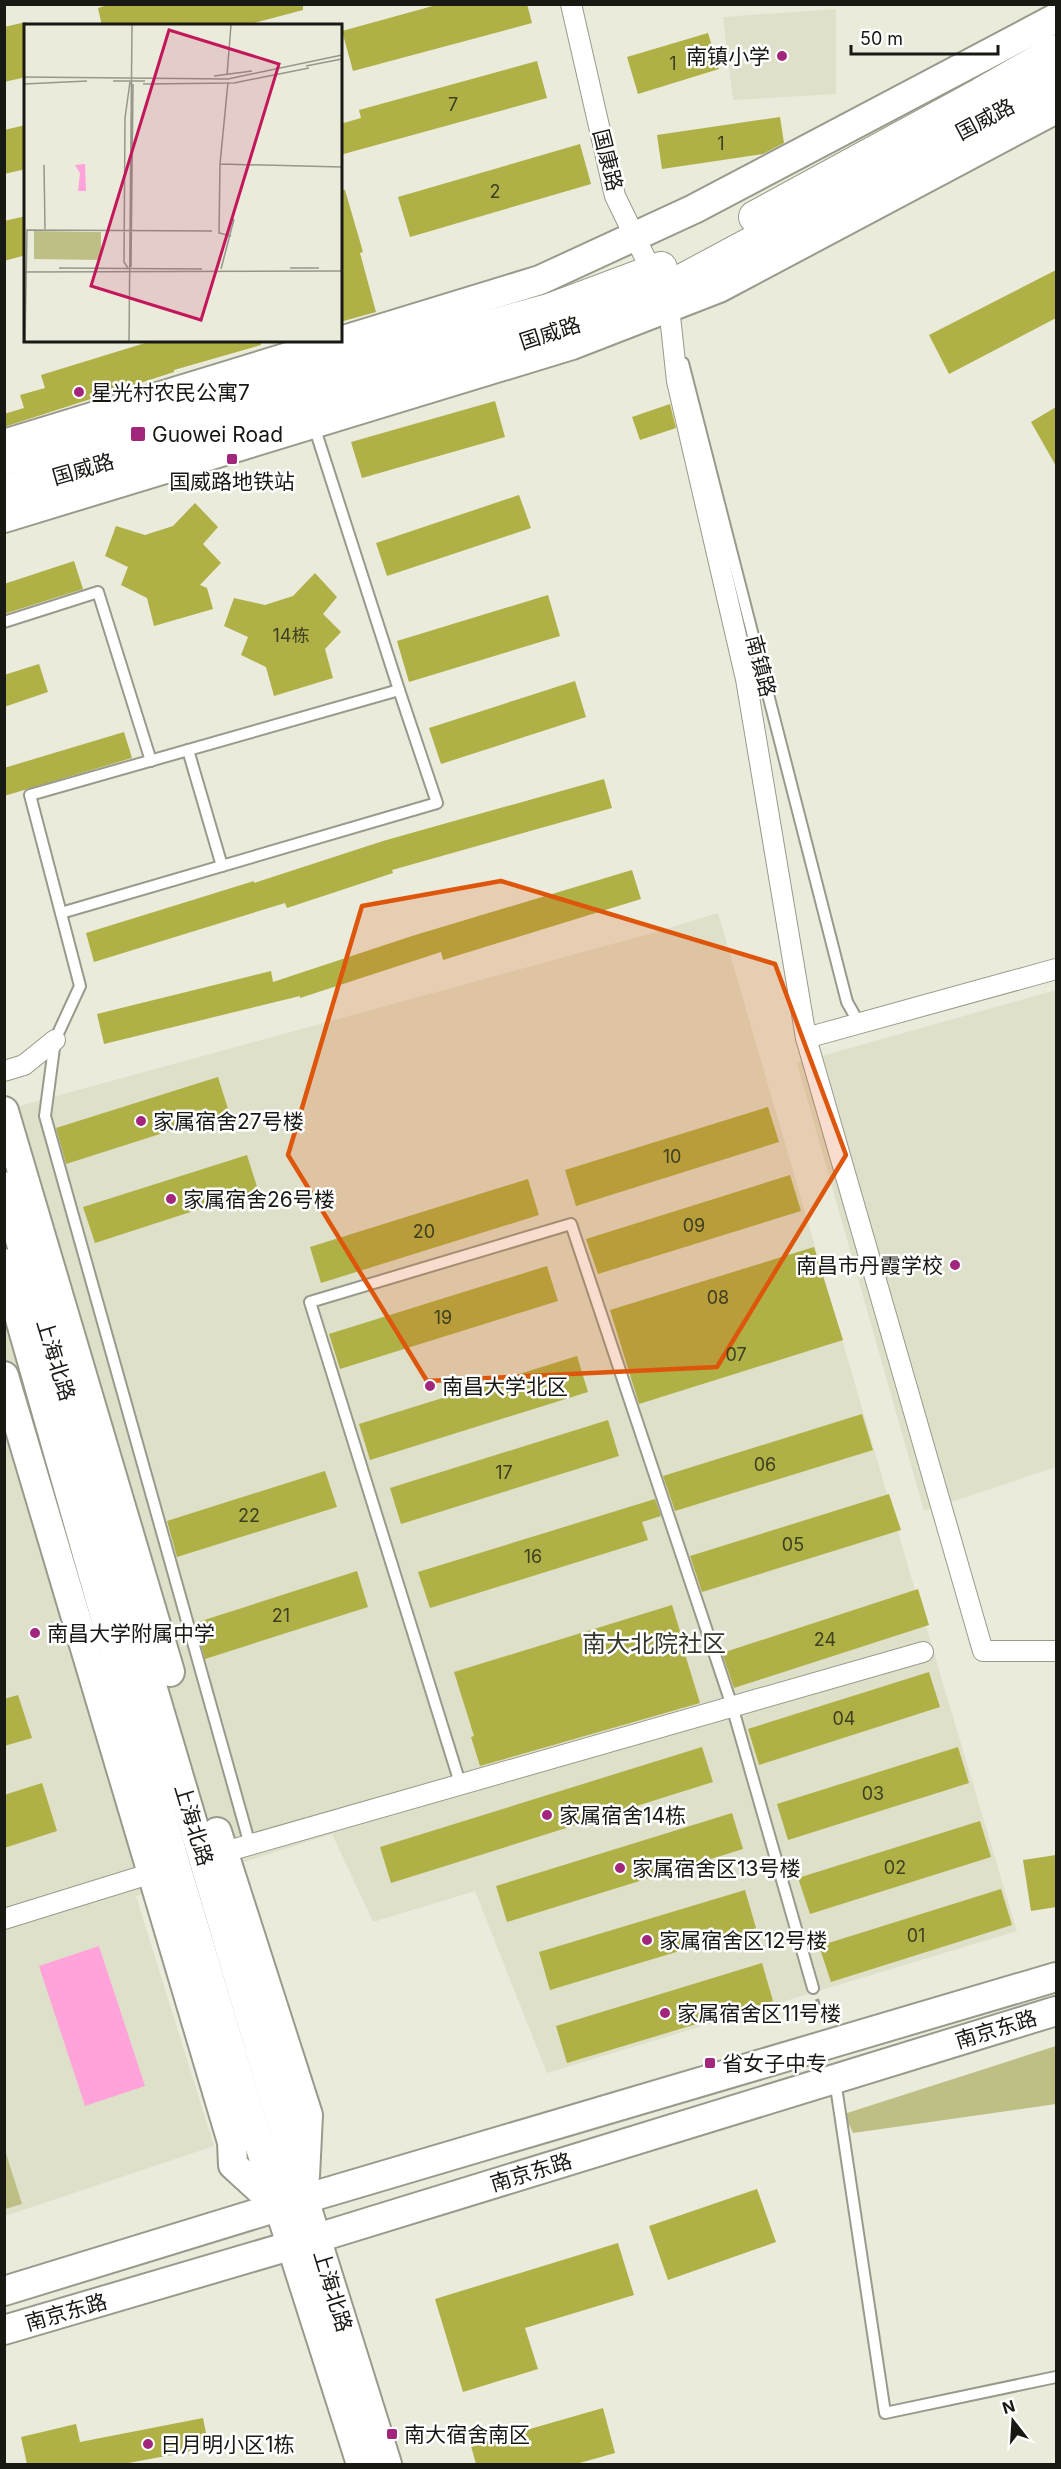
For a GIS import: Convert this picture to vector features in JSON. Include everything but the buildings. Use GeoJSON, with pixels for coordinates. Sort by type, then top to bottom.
{"type":"FeatureCollection","features":[{"type":"Feature","properties":{"kind":"main road"},"geometry":{"type":"LineString","coordinates":[[342,341],[540,280],[705,204],[974,64],[1056,18]]}},
{"type":"Feature","properties":{"kind":"main road","name":"国威路"},"geometry":{"type":"LineString","coordinates":[[4,459],[549,310],[661,291],[971,100],[1056,51]]}},
{"type":"Feature","properties":{"kind":"main road","name":"国威路"},"geometry":{"type":"LineString","coordinates":[[4,492],[310,414],[564,330],[661,291],[1056,80]]}},
{"type":"Feature","properties":{"kind":"main road"},"geometry":{"type":"LineString","coordinates":[[661,291],[719,288],[1056,109]]}},
{"type":"Feature","properties":{"kind":"main road"},"geometry":{"type":"LineString","coordinates":[[4,444],[337,342]]}},
{"type":"Feature","properties":{"kind":"main road"},"geometry":{"type":"LineString","coordinates":[[4,518],[310,414]]}},
{"type":"Feature","properties":{"kind":"main road"},"geometry":{"type":"LineString","coordinates":[[4,1111],[213,1855]]}},
{"type":"Feature","properties":{"kind":"main road","name":"上海北路"},"geometry":{"type":"LineString","coordinates":[[4,1186],[213,1855],[291,2203]]}},
{"type":"Feature","properties":{"kind":"main road","name":"上海北路"},"geometry":{"type":"LineString","coordinates":[[4,1263],[164,1870],[291,2203],[387,2464]]}},
{"type":"Feature","properties":{"kind":"main road"},"geometry":{"type":"LineString","coordinates":[[4,1376],[164,1870]]}},
{"type":"Feature","properties":{"kind":"main road","name":"南京东路"},"geometry":{"type":"LineString","coordinates":[[4,2291],[291,2203],[1056,1977]]}},
{"type":"Feature","properties":{"kind":"main road","name":"南京东路"},"geometry":{"type":"LineString","coordinates":[[4,2330],[304,2241],[1056,2010]]}},
{"type":"Feature","properties":{"kind":"main road","name":"上海北路"},"geometry":{"type":"LineString","coordinates":[[304,2241],[361,2464]]}},
{"type":"Feature","properties":{"kind":"street","name":"国康路"},"geometry":{"type":"LineString","coordinates":[[571,4],[615,196],[661,291],[677,381],[746,679],[806,1038],[983,1651],[1056,1651]]}},
{"type":"Feature","properties":{"kind":"street"},"geometry":{"type":"LineString","coordinates":[[806,1038],[860,1025],[1056,969]]}},
{"type":"Feature","properties":{"kind":"street"},"geometry":{"type":"LineString","coordinates":[[4,1071],[24,1065],[55,1040]]}},
{"type":"Feature","properties":{"kind":"street"},"geometry":{"type":"LineString","coordinates":[[4,1919],[460,1783],[923,1652]]}},
{"type":"Feature","properties":{"kind":"lane","name":"南镇路"},"geometry":{"type":"LineString","coordinates":[[661,291],[847,1002],[860,1025]]}},
{"type":"Feature","properties":{"kind":"lane"},"geometry":{"type":"LineString","coordinates":[[61,913],[437,803],[310,414]]}},
{"type":"Feature","properties":{"kind":"lane"},"geometry":{"type":"LineString","coordinates":[[4,622],[98,592],[151,761]]}},
{"type":"Feature","properties":{"kind":"lane"},"geometry":{"type":"LineString","coordinates":[[250,1845],[45,1116],[55,1040],[80,986],[30,795],[399,690]]}},
{"type":"Feature","properties":{"kind":"lane"},"geometry":{"type":"LineString","coordinates":[[188,750],[222,866]]}},
{"type":"Feature","properties":{"kind":"lane"},"geometry":{"type":"LineString","coordinates":[[460,1783],[310,1302],[571,1224],[732,1706],[813,1988]]}},
{"type":"Feature","properties":{"kind":"lane"},"geometry":{"type":"LineString","coordinates":[[835,2079],[885,2413],[1056,2378]]}},
{"type":"Feature","properties":{"kind":"path"},"geometry":{"type":"LineString","coordinates":[[813,1988],[830,2045]]}},
{"type":"Feature","properties":{"kind":"highlighted area"},"geometry":{"type":"Polygon","coordinates":[[[501,881],[775,964],[846,1155],[717,1367],[427,1381],[288,1155],[362,906],[501,881]]]}},
{"type":"Feature","properties":{"kind":"shaded area","name":"南镇小学"},"geometry":{"type":"Polygon","coordinates":[[[836,9],[836,94],[733,100],[723,17],[836,9]]]}},
{"type":"Feature","properties":{"kind":"shaded area","name":"南昌大学北区"},"geometry":{"type":"Polygon","coordinates":[[[718,913],[1017,1931],[547,2073],[475,1891],[373,1922],[332,1834],[136,1896],[214,2146],[5,2216],[5,1110],[649,934],[718,913]]]}},
{"type":"Feature","properties":{"kind":"shaded area","name":"南昌市丹霞学校"},"geometry":{"type":"Polygon","coordinates":[[[1056,990],[1056,1467],[924,1511],[797,1063],[1056,990]]]}},
{"type":"Feature","properties":{"kind":"shaded area"},"geometry":{"type":"Polygon","coordinates":[[[99,1946],[145,2086],[85,2106],[39,1966],[99,1946]]]}},
{"type":"Feature","properties":{"kind":"green space"},"geometry":{"type":"Polygon","coordinates":[[[1056,2046],[1056,2104],[853,2133],[844,2114],[1056,2046]]]}},
{"type":"Feature","properties":{"kind":"green space"},"geometry":{"type":"Polygon","coordinates":[[[4,2147],[22,2204],[5,2209],[4,2209],[4,2147]]]}},
{"type":"Feature","properties":{"kind":"place","name":"南镇小学"},"geometry":{"type":"Point","coordinates":[782,56]}},
{"type":"Feature","properties":{"kind":"place","name":"星光村农民公寓7"},"geometry":{"type":"Point","coordinates":[79,392]}},
{"type":"Feature","properties":{"kind":"place","name":"Guowei Road"},"geometry":{"type":"Point","coordinates":[138,434]}},
{"type":"Feature","properties":{"kind":"place","name":"国威路地铁站"},"geometry":{"type":"Point","coordinates":[232,459]}},
{"type":"Feature","properties":{"kind":"place","name":"家属宿舍27号楼"},"geometry":{"type":"Point","coordinates":[141,1121]}},
{"type":"Feature","properties":{"kind":"place","name":"家属宿舍26号楼"},"geometry":{"type":"Point","coordinates":[171,1199]}},
{"type":"Feature","properties":{"kind":"place","name":"南昌市丹霞学校"},"geometry":{"type":"Point","coordinates":[955,1265]}},
{"type":"Feature","properties":{"kind":"place","name":"南昌大学北区"},"geometry":{"type":"Point","coordinates":[430,1386]}},
{"type":"Feature","properties":{"kind":"place","name":"南昌大学附属中学"},"geometry":{"type":"Point","coordinates":[35,1633]}},
{"type":"Feature","properties":{"kind":"place","name":"家属宿舍14栋"},"geometry":{"type":"Point","coordinates":[547,1815]}},
{"type":"Feature","properties":{"kind":"place","name":"家属宿舍区13号楼"},"geometry":{"type":"Point","coordinates":[620,1868]}},
{"type":"Feature","properties":{"kind":"place","name":"家属宿舍区12号楼"},"geometry":{"type":"Point","coordinates":[647,1940]}},
{"type":"Feature","properties":{"kind":"place","name":"家属宿舍区11号楼"},"geometry":{"type":"Point","coordinates":[665,2013]}},
{"type":"Feature","properties":{"kind":"place","name":"省女子中专"},"geometry":{"type":"Point","coordinates":[710,2063]}},
{"type":"Feature","properties":{"kind":"place","name":"南大宿舍南区"},"geometry":{"type":"Point","coordinates":[392,2434]}},
{"type":"Feature","properties":{"kind":"place","name":"日月明小区1栋"},"geometry":{"type":"Point","coordinates":[148,2444]}},
{"type":"Feature","properties":{"kind":"district","name":"南大北院社区"},"geometry":{"type":"Point","coordinates":[654,1643]}}]}
